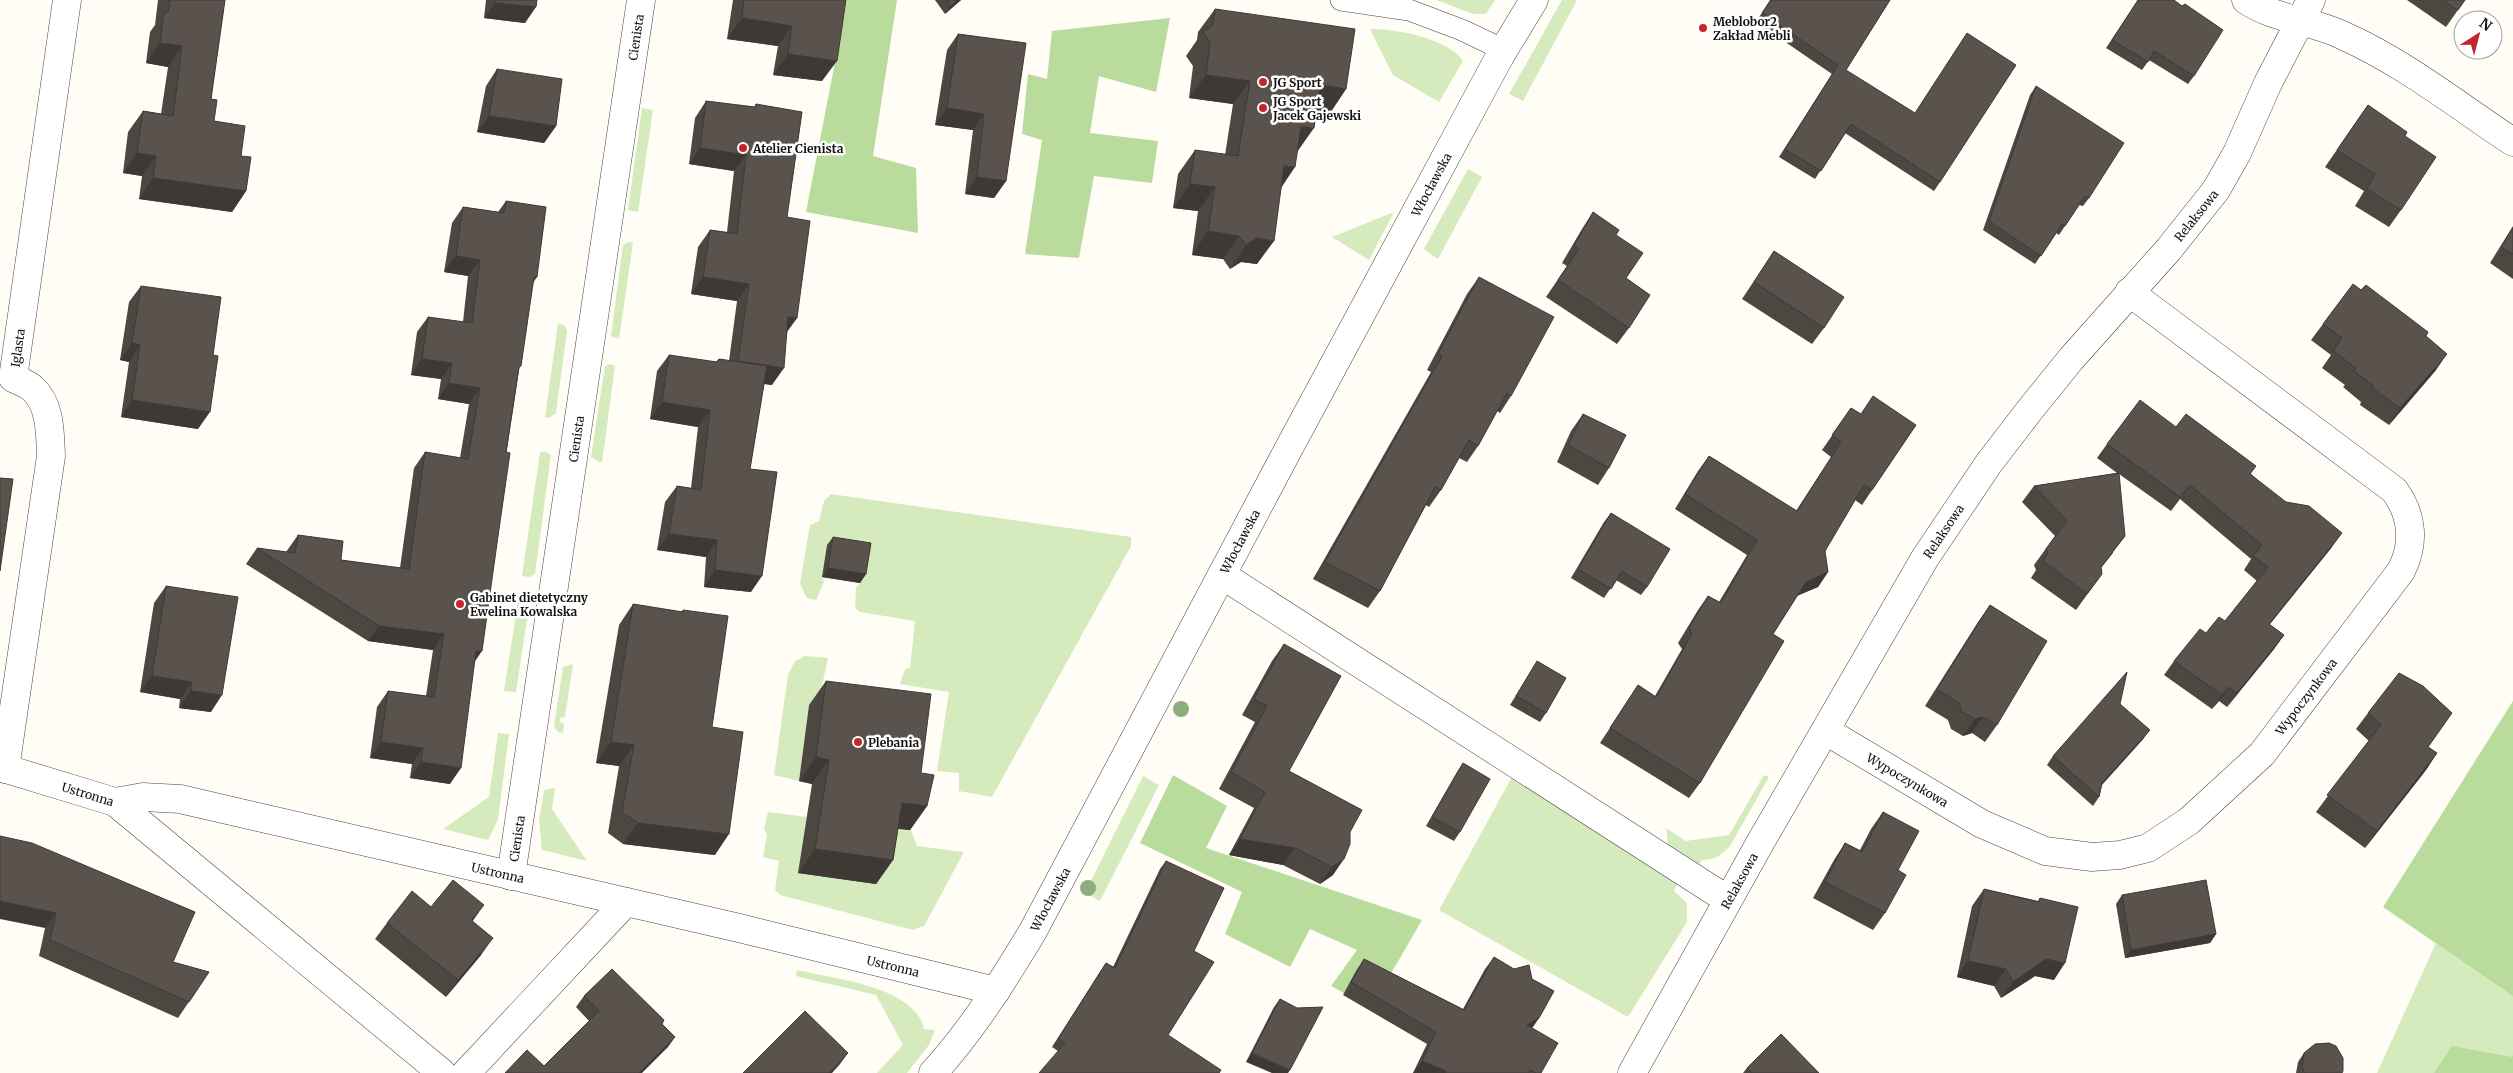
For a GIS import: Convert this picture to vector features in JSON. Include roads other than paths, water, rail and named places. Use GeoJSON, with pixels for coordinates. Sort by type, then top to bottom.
{"type":"FeatureCollection","features":[{"type":"Feature","properties":{"kind":"street","name":"Iglasta"},"geometry":{"type":"LineString","coordinates":[[2,768],[51,456],[49,422],[44,406],[34,390],[6,377],[67,0]]}},
{"type":"Feature","properties":{"kind":"street","name":"Cienista"},"geometry":{"type":"LineString","coordinates":[[511,876],[641,0]]}},
{"type":"Feature","properties":{"kind":"street","name":"Włocławska"},"geometry":{"type":"LineString","coordinates":[[933,1073],[954,1049],[996,991],[1033,931],[1504,50],[1534,0]]}},
{"type":"Feature","properties":{"kind":"street"},"geometry":{"type":"LineString","coordinates":[[2246,0],[2270,13],[2305,11],[2325,28],[2395,64],[2513,142]]}},
{"type":"Feature","properties":{"kind":"street","name":"Relaksowa"},"geometry":{"type":"LineString","coordinates":[[1632,1073],[1728,900],[1925,558],[1984,471],[2071,358],[2169,249],[2223,179],[2305,11]]}},
{"type":"Feature","properties":{"kind":"street","name":"Wypoczynkowa"},"geometry":{"type":"LineString","coordinates":[[1826,731],[1982,824],[2045,851],[2092,857],[2120,855],[2148,848],[2189,821],[2262,754],[2401,571],[2410,549],[2410,527],[2405,508],[2394,490],[2129,292]]}},
{"type":"Feature","properties":{"kind":"street"},"geometry":{"type":"LineString","coordinates":[[1222,575],[1728,900]]}},
{"type":"Feature","properties":{"kind":"street","name":"Ustronna"},"geometry":{"type":"LineString","coordinates":[[2,768],[115,802],[143,797],[180,799],[626,902],[996,991]]}},
{"type":"Feature","properties":{"kind":"street"},"geometry":{"type":"LineString","coordinates":[[115,802],[442,1073]]}},
{"type":"Feature","properties":{"kind":"street"},"geometry":{"type":"LineString","coordinates":[[466,1073],[626,902]]}},
{"type":"Feature","properties":{"kind":"lane"},"geometry":{"type":"LineString","coordinates":[[1341,0],[1408,10],[1462,30],[1504,50]]}},
{"type":"Feature","properties":{"kind":"place","name":"Meblobor2 Zakład Mebli"},"geometry":{"type":"Point","coordinates":[1703,28]}},
{"type":"Feature","properties":{"kind":"place","name":"JG Sport"},"geometry":{"type":"Point","coordinates":[1263,82]}},
{"type":"Feature","properties":{"kind":"place","name":"JG Sport Jacek Gajewski"},"geometry":{"type":"Point","coordinates":[1263,108]}},
{"type":"Feature","properties":{"kind":"place","name":"Atelier Cienista"},"geometry":{"type":"Point","coordinates":[743,148]}},
{"type":"Feature","properties":{"kind":"place","name":"Gabinet dietetyczny Ewelina Kowalska"},"geometry":{"type":"Point","coordinates":[460,604]}},
{"type":"Feature","properties":{"kind":"place","name":"Plebania"},"geometry":{"type":"Point","coordinates":[858,742]}}]}
